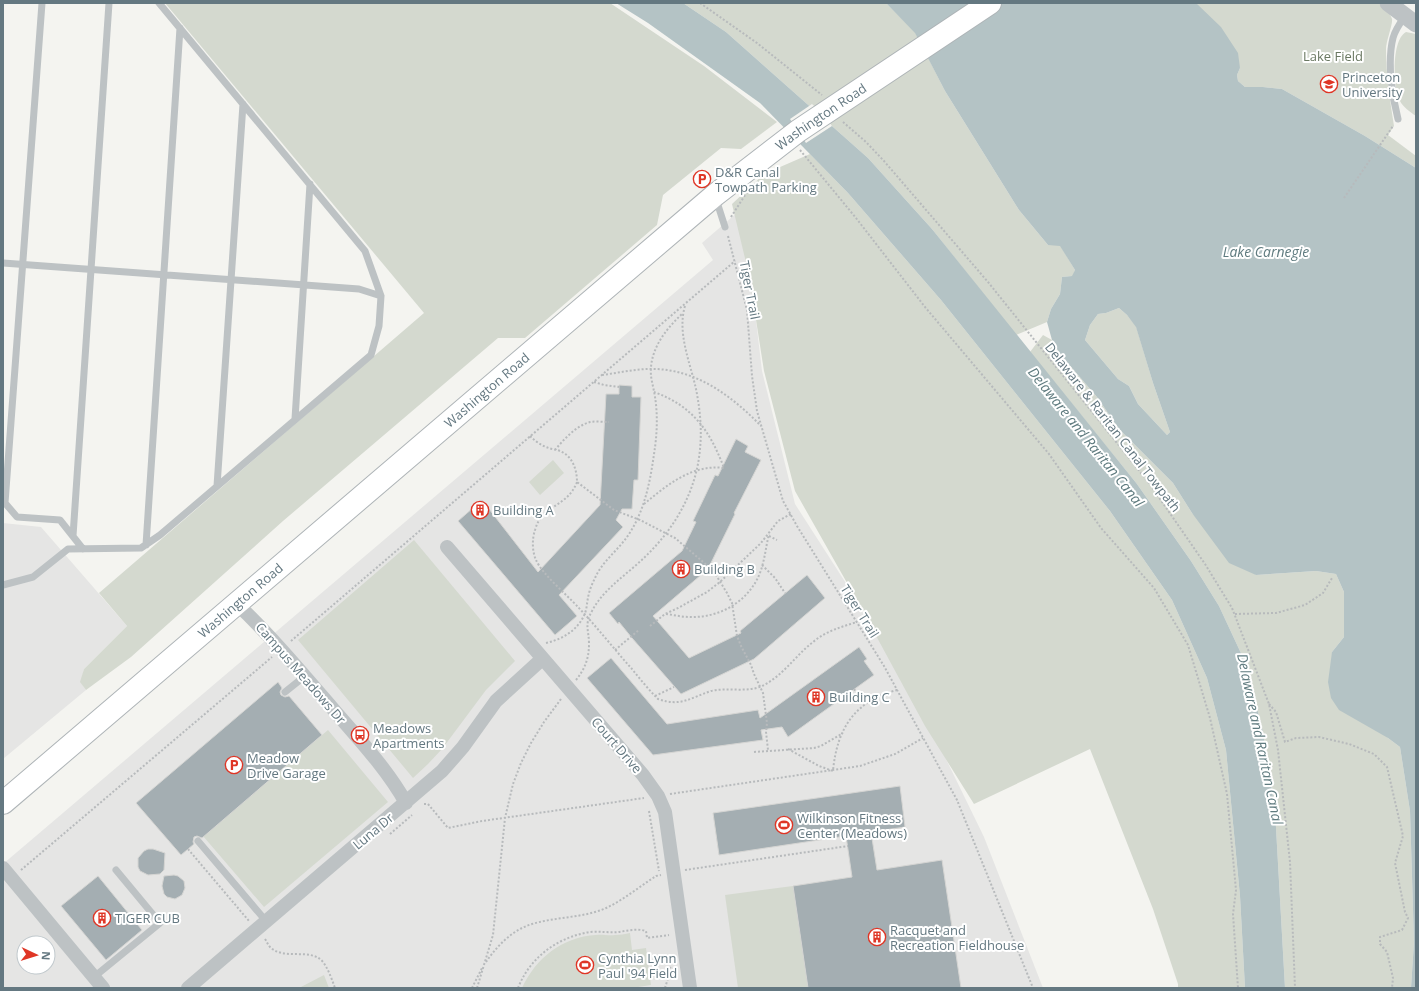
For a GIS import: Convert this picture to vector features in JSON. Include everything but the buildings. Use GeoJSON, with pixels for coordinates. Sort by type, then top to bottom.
{"type":"FeatureCollection","features":[{"type":"Feature","properties":{"kind":"main road","name":"Washington Road"},"geometry":{"type":"LineString","coordinates":[[3,803],[715,195],[798,139],[830,110],[990,3]]}},
{"type":"Feature","properties":{"kind":"street"},"geometry":{"type":"LineString","coordinates":[[1388,3],[1410,20]]}},
{"type":"Feature","properties":{"kind":"street","name":"Court Drive"},"geometry":{"type":"LineString","coordinates":[[447,547],[643,775],[653,797],[665,812],[690,988]]}},
{"type":"Feature","properties":{"kind":"street","name":"Campus Meadows Dr"},"geometry":{"type":"LineString","coordinates":[[236,603],[281,649],[358,737],[400,792],[410,808]]}},
{"type":"Feature","properties":{"kind":"street","name":"Luna Dr"},"geometry":{"type":"LineString","coordinates":[[188,988],[266,921],[410,808],[463,747],[496,701],[542,659]]}},
{"type":"Feature","properties":{"kind":"street"},"geometry":{"type":"LineString","coordinates":[[7,873],[99,983]]}},
{"type":"Feature","properties":{"kind":"lane"},"geometry":{"type":"LineString","coordinates":[[42,3],[5,503],[17,517],[60,520],[83,548]]}},
{"type":"Feature","properties":{"kind":"lane"},"geometry":{"type":"LineString","coordinates":[[73,536],[109,3]]}},
{"type":"Feature","properties":{"kind":"lane"},"geometry":{"type":"LineString","coordinates":[[3,585],[33,577],[68,549],[141,548],[160,534],[371,355],[379,326],[381,296],[365,251],[159,3]]}},
{"type":"Feature","properties":{"kind":"lane"},"geometry":{"type":"LineString","coordinates":[[1398,119],[1392,89],[1391,48],[1397,27],[1410,20]]}},
{"type":"Feature","properties":{"kind":"lane"},"geometry":{"type":"LineString","coordinates":[[146,544],[180,28]]}},
{"type":"Feature","properties":{"kind":"lane"},"geometry":{"type":"LineString","coordinates":[[217,486],[243,104]]}},
{"type":"Feature","properties":{"kind":"lane"},"geometry":{"type":"LineString","coordinates":[[296,419],[310,184]]}},
{"type":"Feature","properties":{"kind":"lane"},"geometry":{"type":"LineString","coordinates":[[715,195],[725,227]]}},
{"type":"Feature","properties":{"kind":"lane"},"geometry":{"type":"LineString","coordinates":[[3,263],[359,289],[381,296]]}},
{"type":"Feature","properties":{"kind":"lane"},"geometry":{"type":"LineString","coordinates":[[3,412],[12,412]]}},
{"type":"Feature","properties":{"kind":"lane"},"geometry":{"type":"LineString","coordinates":[[285,692],[305,676]]}},
{"type":"Feature","properties":{"kind":"lane"},"geometry":{"type":"LineString","coordinates":[[198,841],[266,921]]}},
{"type":"Feature","properties":{"kind":"lane"},"geometry":{"type":"LineString","coordinates":[[99,983],[160,923],[116,870]]}},
{"type":"Feature","properties":{"kind":"path","name":"Delaware & Raritan Canal Towpath"},"geometry":{"type":"LineString","coordinates":[[700,3],[757,43],[866,142],[884,161],[988,282],[1148,483],[1205,564],[1232,608],[1269,704],[1278,750],[1290,862],[1296,988]]}},
{"type":"Feature","properties":{"kind":"path"},"geometry":{"type":"LineString","coordinates":[[1344,198],[1398,119]]}},
{"type":"Feature","properties":{"kind":"path"},"geometry":{"type":"LineString","coordinates":[[798,139],[856,218],[925,307],[1049,454],[1101,528],[1154,588],[1188,645],[1210,718],[1227,794],[1236,890],[1233,914],[1238,988]]}},
{"type":"Feature","properties":{"kind":"path"},"geometry":{"type":"LineString","coordinates":[[725,227],[747,191]]}},
{"type":"Feature","properties":{"kind":"path","name":"Tiger Trail"},"geometry":{"type":"LineString","coordinates":[[725,227],[747,310],[752,376],[757,411],[783,501],[884,666],[958,802],[1033,988]]}},
{"type":"Feature","properties":{"kind":"path"},"geometry":{"type":"LineString","coordinates":[[7,873],[281,649],[735,261]]}},
{"type":"Feature","properties":{"kind":"path"},"geometry":{"type":"LineString","coordinates":[[477,988],[493,935],[505,818],[513,784],[531,743],[544,722],[585,667],[589,656],[589,642],[586,628],[590,613],[600,598],[616,581],[653,550],[668,533],[676,522],[688,496],[697,470],[700,449],[700,423],[696,389],[684,346],[683,313],[685,304]]}},
{"type":"Feature","properties":{"kind":"path"},"geometry":{"type":"LineString","coordinates":[[601,376],[651,368],[674,371],[692,376],[711,385],[728,396],[761,426]]}},
{"type":"Feature","properties":{"kind":"path"},"geometry":{"type":"LineString","coordinates":[[594,382],[619,387]]}},
{"type":"Feature","properties":{"kind":"path"},"geometry":{"type":"LineString","coordinates":[[643,505],[672,482],[697,470],[713,467],[724,468],[714,443],[700,423],[671,399],[654,392]]}},
{"type":"Feature","properties":{"kind":"path"},"geometry":{"type":"LineString","coordinates":[[555,450],[562,442],[583,425],[594,421],[609,422]]}},
{"type":"Feature","properties":{"kind":"path"},"geometry":{"type":"LineString","coordinates":[[530,436],[542,445],[564,453],[575,466],[578,474],[578,482],[571,494],[566,499],[547,510],[540,518],[535,529],[533,539],[535,559],[541,568],[589,619],[658,699],[668,702],[691,700],[711,691],[760,687],[780,674],[817,638],[836,628],[857,622]]}},
{"type":"Feature","properties":{"kind":"path"},"geometry":{"type":"LineString","coordinates":[[578,482],[614,510],[668,533],[709,567],[720,582],[727,593],[732,607],[737,636],[751,665],[765,702],[768,750]]}},
{"type":"Feature","properties":{"kind":"path"},"geometry":{"type":"LineString","coordinates":[[650,626],[665,614],[707,592],[720,582],[737,568],[761,543],[778,521],[790,514]]}},
{"type":"Feature","properties":{"kind":"path"},"geometry":{"type":"LineString","coordinates":[[665,614],[688,618],[709,616],[732,607],[745,597],[754,585],[762,565],[770,533]]}},
{"type":"Feature","properties":{"kind":"path"},"geometry":{"type":"LineString","coordinates":[[769,536],[777,540]]}},
{"type":"Feature","properties":{"kind":"path"},"geometry":{"type":"LineString","coordinates":[[762,565],[775,578],[785,593]]}},
{"type":"Feature","properties":{"kind":"path"},"geometry":{"type":"LineString","coordinates":[[1235,614],[1276,614],[1305,605],[1323,593],[1332,578]]}},
{"type":"Feature","properties":{"kind":"path"},"geometry":{"type":"LineString","coordinates":[[616,650],[639,630]]}},
{"type":"Feature","properties":{"kind":"path"},"geometry":{"type":"LineString","coordinates":[[655,696],[674,687]]}},
{"type":"Feature","properties":{"kind":"path"},"geometry":{"type":"LineString","coordinates":[[854,689],[865,704]]}},
{"type":"Feature","properties":{"kind":"path"},"geometry":{"type":"LineString","coordinates":[[834,771],[837,752],[846,724],[865,704],[872,699],[897,690]]}},
{"type":"Feature","properties":{"kind":"path"},"geometry":{"type":"LineString","coordinates":[[1269,704],[1276,712],[1285,742],[1296,738],[1319,737],[1349,744],[1374,754],[1387,767],[1403,836],[1395,863],[1405,912],[1408,918],[1402,930],[1380,937],[1380,944],[1387,952],[1389,958],[1393,978],[1392,988]]}},
{"type":"Feature","properties":{"kind":"path"},"geometry":{"type":"LineString","coordinates":[[754,752],[814,748],[821,746],[843,733]]}},
{"type":"Feature","properties":{"kind":"path"},"geometry":{"type":"LineString","coordinates":[[419,808],[425,803],[428,804],[448,828],[505,818],[834,771],[860,766],[895,754],[923,738]]}},
{"type":"Feature","properties":{"kind":"path"},"geometry":{"type":"LineString","coordinates":[[788,749],[819,766],[834,771]]}},
{"type":"Feature","properties":{"kind":"path"},"geometry":{"type":"LineString","coordinates":[[653,797],[661,881]]}},
{"type":"Feature","properties":{"kind":"path"},"geometry":{"type":"LineString","coordinates":[[388,835],[410,808]]}},
{"type":"Feature","properties":{"kind":"path"},"geometry":{"type":"LineString","coordinates":[[472,988],[484,964],[494,950],[514,932],[531,924],[567,918],[605,908],[656,876],[686,869],[848,846]]}},
{"type":"Feature","properties":{"kind":"path"},"geometry":{"type":"LineString","coordinates":[[518,988],[526,972],[539,955],[576,934],[602,931],[617,932],[642,930],[646,931],[647,938],[669,935],[670,942]]}},
{"type":"Feature","properties":{"kind":"path"},"geometry":{"type":"LineString","coordinates":[[665,988],[672,956]]}},
{"type":"Feature","properties":{"kind":"shaded area"},"geometry":{"type":"Polygon","coordinates":[[[739,211],[748,253],[762,371],[795,504],[905,675],[984,837],[1043,988],[3,988],[3,864],[713,260],[702,243],[739,211]]]}},
{"type":"Feature","properties":{"kind":"shaded area"},"geometry":{"type":"Polygon","coordinates":[[[3,523],[41,527],[127,626],[84,669],[81,682],[86,690],[3,759],[3,523]]]}},
{"type":"Feature","properties":{"kind":"green space"},"geometry":{"type":"Polygon","coordinates":[[[165,3],[610,3],[704,66],[777,122],[741,149],[721,148],[663,195],[657,225],[525,338],[498,338],[283,521],[131,657],[86,690],[80,682],[84,669],[127,626],[99,593],[424,313],[165,3]]]}},
{"type":"Feature","properties":{"kind":"green space"},"geometry":{"type":"Polygon","coordinates":[[[683,3],[886,3],[915,32],[945,91],[1019,210],[1048,245],[1060,245],[1075,270],[1073,276],[1062,277],[1060,294],[1051,309],[1047,322],[1016,335],[932,229],[868,158],[726,32],[683,3]]]}},
{"type":"Feature","properties":{"kind":"green space","name":"Lake Field"},"geometry":{"type":"Polygon","coordinates":[[[1196,3],[1378,3],[1388,12],[1392,19],[1386,46],[1386,59],[1388,88],[1394,126],[1388,135],[1416,156],[1416,168],[1365,136],[1282,89],[1245,87],[1238,81],[1237,75],[1240,68],[1196,3]]]}},
{"type":"Feature","properties":{"kind":"green space"},"geometry":{"type":"Polygon","coordinates":[[[1406,32],[1416,34],[1416,116],[1401,103],[1396,86],[1396,54],[1401,37],[1406,32]]]}},
{"type":"Feature","properties":{"kind":"green space"},"geometry":{"type":"Polygon","coordinates":[[[810,154],[848,193],[941,300],[1110,511],[1172,600],[1207,678],[1226,750],[1240,896],[1245,988],[1178,988],[1178,984],[1153,909],[1090,749],[974,804],[925,726],[795,491],[764,371],[749,275],[732,204],[764,174],[810,154]]]}},
{"type":"Feature","properties":{"kind":"green space"},"geometry":{"type":"Polygon","coordinates":[[[1119,308],[1136,326],[1153,383],[1170,432],[1167,435],[1138,404],[1129,386],[1118,379],[1085,340],[1090,325],[1098,314],[1106,313],[1119,308]]]}},
{"type":"Feature","properties":{"kind":"green space"},"geometry":{"type":"Polygon","coordinates":[[[1043,335],[1052,340],[1060,354],[1097,397],[1119,429],[1173,483],[1192,513],[1256,575],[1316,571],[1336,574],[1344,592],[1344,637],[1332,652],[1388,738],[1400,747],[1410,811],[1414,942],[1411,988],[1285,988],[1275,810],[1263,732],[1246,664],[1219,606],[1191,561],[1137,484],[1030,352],[1043,335]]]}},
{"type":"Feature","properties":{"kind":"green space"},"geometry":{"type":"Polygon","coordinates":[[[553,460],[564,473],[540,495],[529,482],[553,460]]]}},
{"type":"Feature","properties":{"kind":"green space"},"geometry":{"type":"Polygon","coordinates":[[[414,540],[515,661],[486,690],[442,749],[413,778],[298,640],[414,540]]]}},
{"type":"Feature","properties":{"kind":"green space"},"geometry":{"type":"Polygon","coordinates":[[[328,730],[388,802],[264,907],[203,836],[328,730]]]}},
{"type":"Feature","properties":{"kind":"green space"},"geometry":{"type":"Polygon","coordinates":[[[793,886],[808,988],[738,988],[725,895],[793,886]]]}},
{"type":"Feature","properties":{"kind":"green space","name":"Cynthia Lynn Paul '94 Field"},"geometry":{"type":"Polygon","coordinates":[[[630,933],[632,950],[646,948],[651,985],[638,988],[522,988],[535,967],[552,951],[561,945],[584,937],[630,933]]]}},
{"type":"Feature","properties":{"kind":"green space"},"geometry":{"type":"Polygon","coordinates":[[[324,975],[329,988],[299,988],[324,975]]]}},
{"type":"Feature","properties":{"kind":"water","name":"Delaware and Raritan Canal"},"geometry":{"type":"Polygon","coordinates":[[[616,3],[683,3],[726,32],[868,158],[932,229],[1137,484],[1191,561],[1219,606],[1246,664],[1263,732],[1275,810],[1285,988],[1245,988],[1240,896],[1226,750],[1207,678],[1172,600],[1110,511],[941,300],[848,193],[760,103],[648,23],[616,3]]]}},
{"type":"Feature","properties":{"kind":"water","name":"Lake Carnegie"},"geometry":{"type":"Polygon","coordinates":[[[886,3],[1196,3],[1221,27],[1238,53],[1240,68],[1237,75],[1238,81],[1245,87],[1282,89],[1365,136],[1416,168],[1416,988],[1411,988],[1414,942],[1410,811],[1400,747],[1388,738],[1339,710],[1331,698],[1328,682],[1332,652],[1344,637],[1344,592],[1336,574],[1316,571],[1256,575],[1229,563],[1192,513],[1173,483],[1119,429],[1097,397],[1060,354],[1052,340],[1047,322],[1051,309],[1060,294],[1062,277],[1072,276],[1075,270],[1060,246],[1048,245],[1019,210],[945,91],[915,33],[886,3]],[[1119,308],[1106,313],[1098,314],[1090,325],[1085,340],[1118,379],[1129,386],[1138,404],[1167,435],[1170,432],[1136,327],[1127,315],[1119,308]]]}},
{"type":"Feature","properties":{"kind":"pier"},"geometry":{"type":"Polygon","coordinates":[[[812,104],[824,115],[832,126],[806,143],[790,119],[812,104]]]}},
{"type":"Feature","properties":{"kind":"place","name":"Princeton University"},"geometry":{"type":"Point","coordinates":[1329,84]}},
{"type":"Feature","properties":{"kind":"place","name":"D&R Canal Towpath Parking"},"geometry":{"type":"Point","coordinates":[702,179]}},
{"type":"Feature","properties":{"kind":"place","name":"Building A"},"geometry":{"type":"Point","coordinates":[480,510]}},
{"type":"Feature","properties":{"kind":"place","name":"Building B"},"geometry":{"type":"Point","coordinates":[681,569]}},
{"type":"Feature","properties":{"kind":"place","name":"Building C"},"geometry":{"type":"Point","coordinates":[816,697]}},
{"type":"Feature","properties":{"kind":"place","name":"Meadows Apartments"},"geometry":{"type":"Point","coordinates":[360,735]}},
{"type":"Feature","properties":{"kind":"place","name":"Meadow Drive Garage"},"geometry":{"type":"Point","coordinates":[234,765]}},
{"type":"Feature","properties":{"kind":"place","name":"Wilkinson Fitness Center (Meadows)"},"geometry":{"type":"Point","coordinates":[784,825]}},
{"type":"Feature","properties":{"kind":"place","name":"TIGER CUB"},"geometry":{"type":"Point","coordinates":[102,918]}},
{"type":"Feature","properties":{"kind":"place","name":"Racquet and Recreation Fieldhouse"},"geometry":{"type":"Point","coordinates":[877,937]}},
{"type":"Feature","properties":{"kind":"place","name":"Cynthia Lynn Paul '94 Field"},"geometry":{"type":"Point","coordinates":[585,965]}}]}
